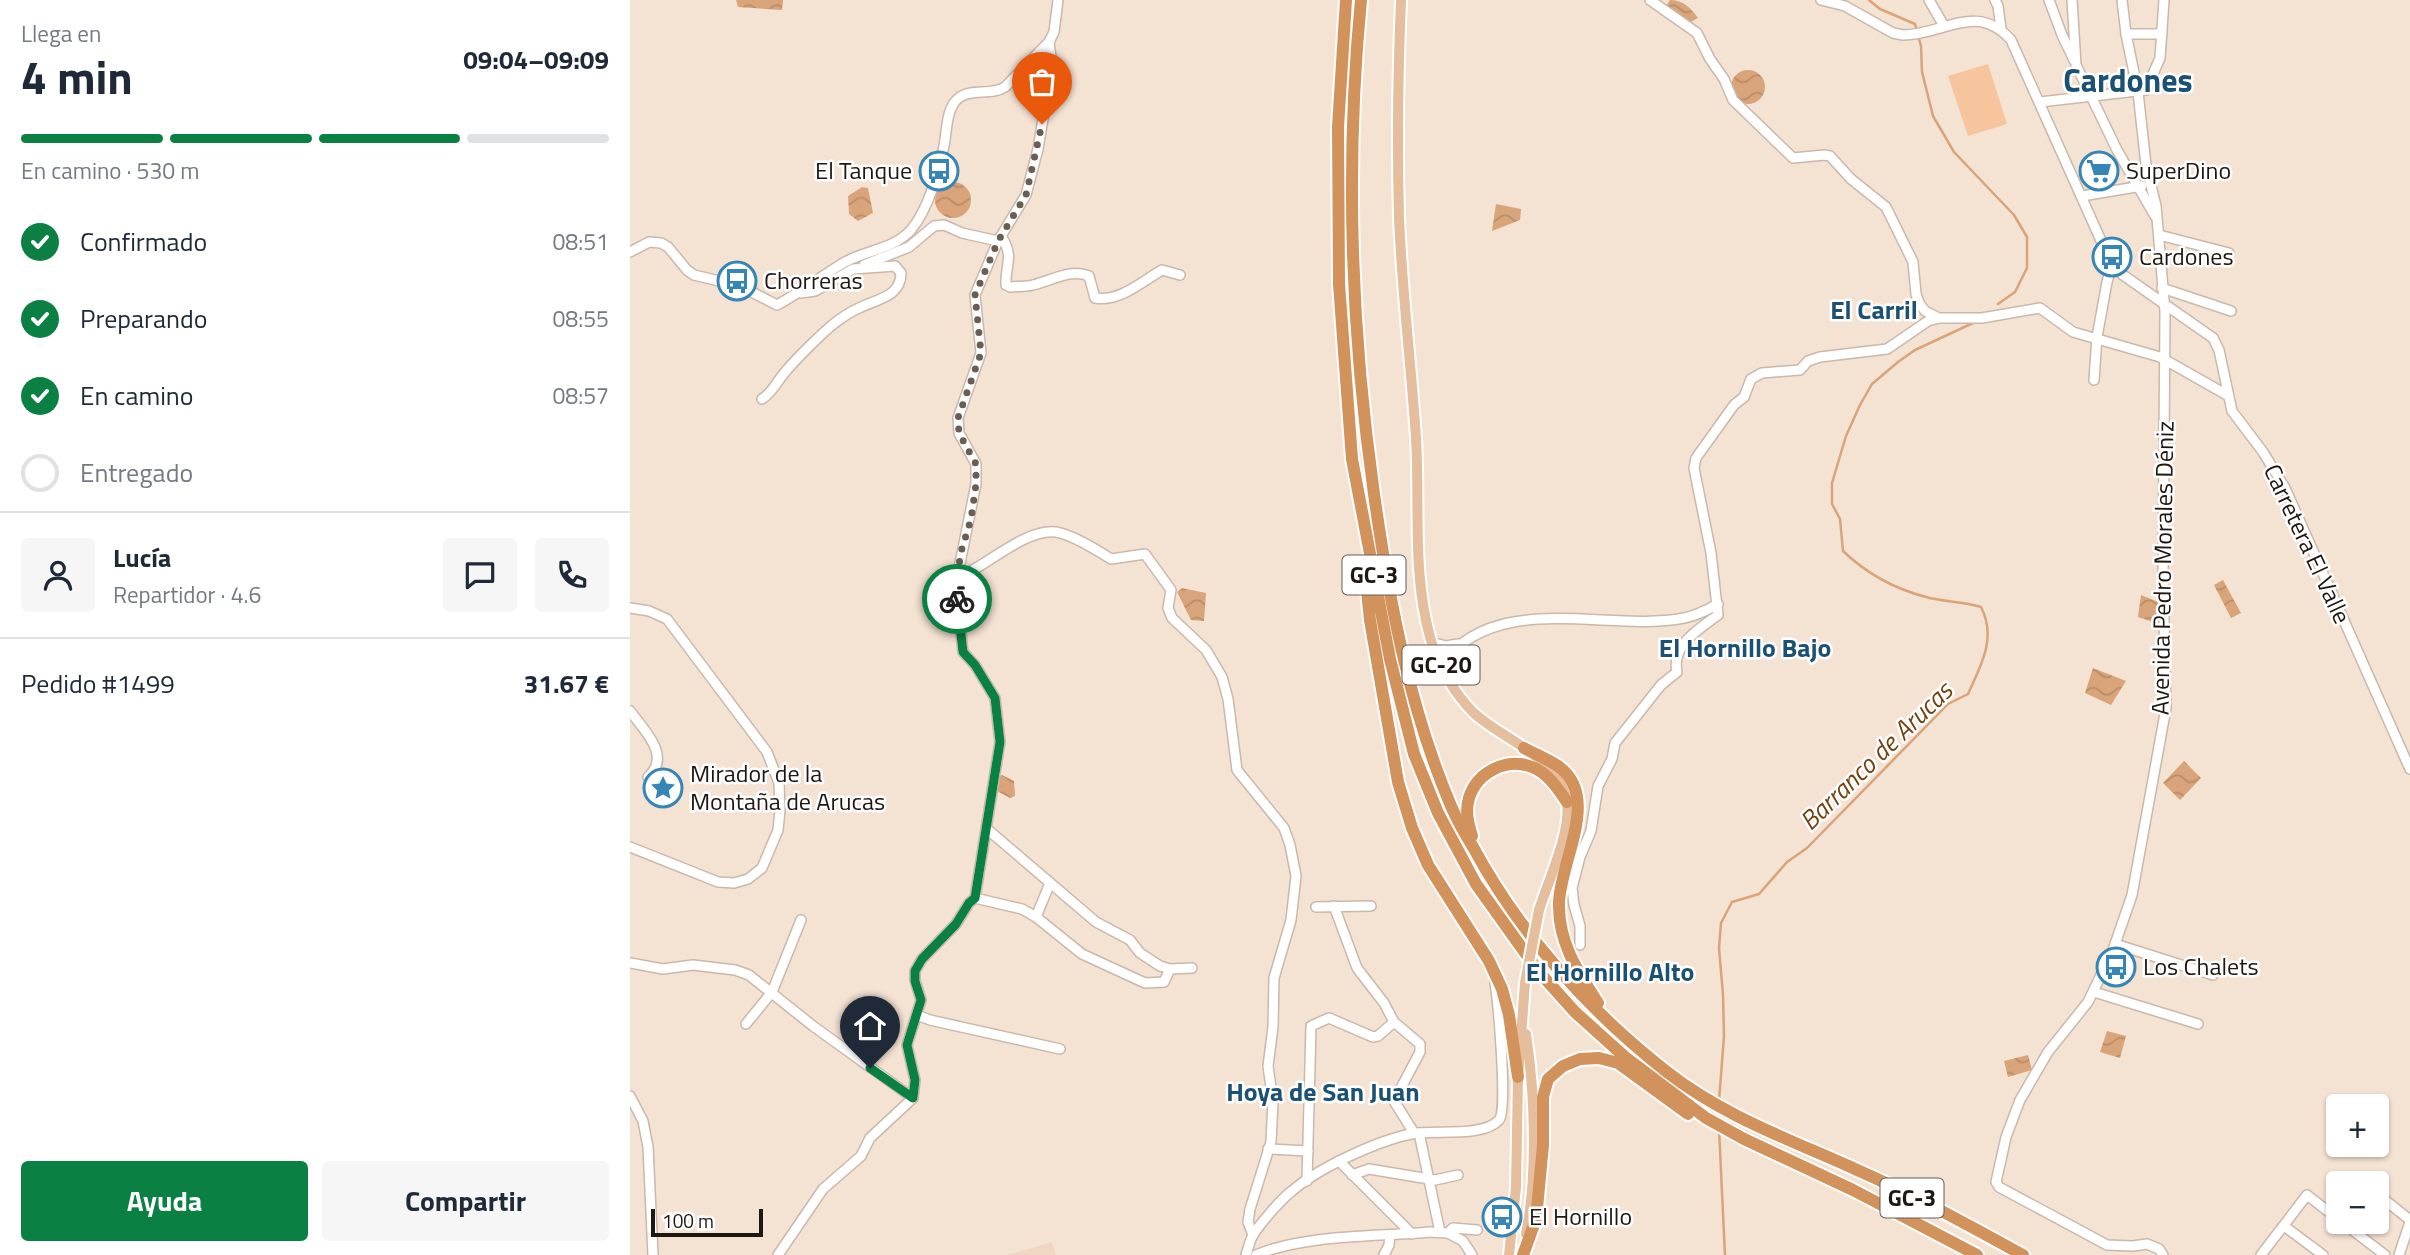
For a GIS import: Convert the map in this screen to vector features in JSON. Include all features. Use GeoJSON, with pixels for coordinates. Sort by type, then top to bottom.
{"type":"FeatureCollection","features":[{"type":"Feature","properties":{"kind":"highway","name":"GC-3"},"geometry":{"type":"LineString","coordinates":[[1346,0],[1338,127],[1339,284],[1352,459],[1407,727],[1414,754],[1438,813],[1476,884],[1539,972],[1575,1012],[1640,1074],[1706,1118],[1977,1255]]}},
{"type":"Feature","properties":{"kind":"highway","name":"GC-3"},"geometry":{"type":"LineString","coordinates":[[1361,0],[1353,126],[1354,284],[1357,350],[1368,453],[1398,634],[1418,716],[1452,809],[1504,902],[1549,959],[1610,1021],[1670,1074],[1707,1100],[1752,1124],[1871,1177],[2023,1255]]}},
{"type":"Feature","properties":{"kind":"highway"},"geometry":{"type":"LineString","coordinates":[[1357,492],[1370,620],[1398,782],[1412,828],[1428,865],[1493,970],[1509,1015],[1518,1077]]}},
{"type":"Feature","properties":{"kind":"highway"},"geometry":{"type":"LineString","coordinates":[[1524,748],[1558,766],[1577,795],[1577,823],[1560,889],[1560,922],[1571,960],[1610,1021]]}},
{"type":"Feature","properties":{"kind":"highway"},"geometry":{"type":"LineString","coordinates":[[1478,857],[1467,812],[1473,789],[1489,772],[1510,764],[1533,767],[1553,783],[1567,802]]}},
{"type":"Feature","properties":{"kind":"highway"},"geometry":{"type":"LineString","coordinates":[[1522,1255],[1535,1219],[1543,1145],[1544,1097],[1548,1079],[1563,1066],[1580,1059],[1599,1058],[1618,1063],[1640,1074]]}},
{"type":"Feature","properties":{"kind":"main road","name":"GC-20"},"geometry":{"type":"LineString","coordinates":[[1401,0],[1399,217],[1417,456],[1421,605],[1431,642],[1441,665],[1474,713],[1546,765],[1560,781],[1567,802]]}},
{"type":"Feature","properties":{"kind":"main road"},"geometry":{"type":"LineString","coordinates":[[1508,1255],[1516,1187],[1518,1077],[1525,984],[1539,910],[1564,838],[1567,802]]}},
{"type":"Feature","properties":{"kind":"main road"},"geometry":{"type":"LineString","coordinates":[[1522,1255],[1529,1217],[1533,1117],[1529,1052],[1523,1014]]}},
{"type":"Feature","properties":{"kind":"street"},"geometry":{"type":"LineString","coordinates":[[630,252],[649,242],[661,243],[694,275],[740,286],[777,305],[798,294],[841,263],[902,238],[912,228],[925,206],[944,145],[950,111],[957,98],[968,93],[997,92],[1005,87],[1049,42],[1054,32],[1058,0]]}},
{"type":"Feature","properties":{"kind":"street"},"geometry":{"type":"LineString","coordinates":[[1650,0],[1697,33],[1733,100],[1766,130],[1783,150],[1793,158],[1830,156],[1851,179],[1886,207],[1913,262],[1919,303],[1925,311],[1939,318]]}},
{"type":"Feature","properties":{"kind":"street"},"geometry":{"type":"LineString","coordinates":[[1821,0],[1846,6],[1893,33],[1910,35],[1976,21],[1993,23],[2011,40],[2107,254],[2116,268],[2109,275],[2097,338],[2094,380]]}},
{"type":"Feature","properties":{"kind":"street"},"geometry":{"type":"LineString","coordinates":[[1929,0],[1944,26]]}},
{"type":"Feature","properties":{"kind":"street"},"geometry":{"type":"LineString","coordinates":[[2049,0],[2089,97],[2158,220]]}},
{"type":"Feature","properties":{"kind":"street"},"geometry":{"type":"LineString","coordinates":[[2072,0],[2076,65]]}},
{"type":"Feature","properties":{"kind":"street","name":"Avenida Pedro Morales Déniz"},"geometry":{"type":"LineString","coordinates":[[2107,1244],[1999,1188],[1996,1182],[2006,1137],[2020,1100],[2048,1052],[2094,992],[2115,944],[2132,895],[2166,708],[2163,576],[2164,304],[2158,220],[2122,0]]}},
{"type":"Feature","properties":{"kind":"street"},"geometry":{"type":"LineString","coordinates":[[2040,102],[2146,90],[2160,58],[2164,0]]}},
{"type":"Feature","properties":{"kind":"street"},"geometry":{"type":"LineString","coordinates":[[2000,2],[2001,29]]}},
{"type":"Feature","properties":{"kind":"street"},"geometry":{"type":"LineString","coordinates":[[2126,34],[2162,34]]}},
{"type":"Feature","properties":{"kind":"street"},"geometry":{"type":"LineString","coordinates":[[778,1255],[823,1189],[861,1156],[870,1138],[913,1098],[915,1080],[907,1045],[921,1000],[915,971],[922,959],[956,924],[975,898],[1000,742],[995,698],[975,665],[963,652],[957,578],[976,484],[976,464],[959,433],[958,418],[981,353],[975,295],[1000,238],[1026,195],[1038,149],[1052,65],[1049,42]]}},
{"type":"Feature","properties":{"kind":"street"},"geometry":{"type":"LineString","coordinates":[[2082,197],[2150,184]]}},
{"type":"Feature","properties":{"kind":"street"},"geometry":{"type":"LineString","coordinates":[[798,294],[815,291],[853,270],[909,247],[934,226],[944,225],[962,233],[1000,238]]}},
{"type":"Feature","properties":{"kind":"street"},"geometry":{"type":"LineString","coordinates":[[2159,235],[2229,253]]}},
{"type":"Feature","properties":{"kind":"street"},"geometry":{"type":"LineString","coordinates":[[1000,238],[1010,254],[1006,280],[1006,285],[1010,287],[1032,285],[1056,276],[1081,273],[1089,276],[1095,298],[1105,299],[1142,284],[1162,270],[1180,275]]}},
{"type":"Feature","properties":{"kind":"street"},"geometry":{"type":"LineString","coordinates":[[762,399],[771,394],[786,370],[834,324],[857,309],[888,296],[896,290],[901,281],[901,273],[895,266],[853,270]]}},
{"type":"Feature","properties":{"kind":"street","name":"Carretera El Valle"},"geometry":{"type":"LineString","coordinates":[[2116,268],[2213,338],[2219,350],[2232,411],[2263,452],[2285,488],[2410,769]]}},
{"type":"Feature","properties":{"kind":"street"},"geometry":{"type":"LineString","coordinates":[[2162,288],[2231,311]]}},
{"type":"Feature","properties":{"kind":"street"},"geometry":{"type":"LineString","coordinates":[[1580,945],[1580,926],[1572,888],[1580,857],[1591,831],[1598,786],[1612,759],[1615,743],[1661,685],[1677,672],[1675,662],[1678,652],[1696,631],[1718,615],[1711,553],[1694,468],[1696,458],[1734,405],[1744,397],[1751,379],[1762,373],[1800,370],[1808,361],[1820,357],[1887,349],[1928,321],[1939,318],[1982,318],[2040,308],[2073,331],[2165,360],[2227,395]]}},
{"type":"Feature","properties":{"kind":"street"},"geometry":{"type":"LineString","coordinates":[[2165,326],[2170,319],[2180,315]]}},
{"type":"Feature","properties":{"kind":"street"},"geometry":{"type":"LineString","coordinates":[[957,578],[1020,542],[1056,532],[1094,548],[1111,559],[1145,554],[1171,590],[1168,608],[1172,618],[1206,650],[1222,677],[1228,699],[1237,770],[1284,828],[1296,876],[1291,920],[1274,978],[1273,1027],[1268,1066],[1273,1101],[1271,1142],[1250,1209],[1248,1222],[1252,1235]]}},
{"type":"Feature","properties":{"kind":"street"},"geometry":{"type":"LineString","coordinates":[[1431,642],[1446,646],[1524,621],[1548,618],[1684,618],[1718,604]]}},
{"type":"Feature","properties":{"kind":"street"},"geometry":{"type":"LineString","coordinates":[[630,608],[649,611],[667,619],[742,717],[767,752],[779,783],[780,810],[778,830],[762,868],[748,878],[734,883],[718,882],[630,847]]}},
{"type":"Feature","properties":{"kind":"street"},"geometry":{"type":"LineString","coordinates":[[1441,665],[1460,643]]}},
{"type":"Feature","properties":{"kind":"street"},"geometry":{"type":"LineString","coordinates":[[630,711],[654,743],[658,757],[656,770],[648,778]]}},
{"type":"Feature","properties":{"kind":"street"},"geometry":{"type":"LineString","coordinates":[[987,829],[1096,922],[1130,940],[1140,953],[1170,969],[1192,968]]}},
{"type":"Feature","properties":{"kind":"street"},"geometry":{"type":"LineString","coordinates":[[1036,917],[1051,883]]}},
{"type":"Feature","properties":{"kind":"street"},"geometry":{"type":"LineString","coordinates":[[975,898],[1022,909],[1082,954],[1145,983],[1164,982],[1170,969]]}},
{"type":"Feature","properties":{"kind":"street"},"geometry":{"type":"LineString","coordinates":[[1334,906],[1357,968],[1384,1003],[1394,1022],[1420,1044],[1420,1052],[1394,1101],[1417,1133],[1444,1233]]}},
{"type":"Feature","properties":{"kind":"street"},"geometry":{"type":"LineString","coordinates":[[1316,907],[1371,906]]}},
{"type":"Feature","properties":{"kind":"street"},"geometry":{"type":"LineString","coordinates":[[746,1024],[772,992],[801,920]]}},
{"type":"Feature","properties":{"kind":"street"},"geometry":{"type":"LineString","coordinates":[[2115,944],[2213,975]]}},
{"type":"Feature","properties":{"kind":"street"},"geometry":{"type":"LineString","coordinates":[[630,963],[663,969],[694,965],[735,970],[749,975],[813,1026],[913,1098]]}},
{"type":"Feature","properties":{"kind":"street"},"geometry":{"type":"LineString","coordinates":[[1246,1255],[1252,1235],[1291,1191],[1339,1161],[1379,1143],[1417,1133],[1477,1130],[1498,1122],[1502,1117],[1504,1100],[1499,1007],[1493,970]]}},
{"type":"Feature","properties":{"kind":"street"},"geometry":{"type":"LineString","coordinates":[[2094,992],[2198,1024]]}},
{"type":"Feature","properties":{"kind":"street"},"geometry":{"type":"LineString","coordinates":[[917,1014],[930,1020],[1060,1049]]}},
{"type":"Feature","properties":{"kind":"street"},"geometry":{"type":"LineString","coordinates":[[1307,1181],[1311,1026],[1329,1018],[1373,1037],[1394,1022]]}},
{"type":"Feature","properties":{"kind":"street"},"geometry":{"type":"LineString","coordinates":[[630,1096],[643,1121],[648,1147],[653,1255]]}},
{"type":"Feature","properties":{"kind":"street"},"geometry":{"type":"LineString","coordinates":[[1268,1149],[1308,1151]]}},
{"type":"Feature","properties":{"kind":"street"},"geometry":{"type":"LineString","coordinates":[[1339,1161],[1408,1230]]}},
{"type":"Feature","properties":{"kind":"street"},"geometry":{"type":"LineString","coordinates":[[1352,1175],[1369,1169],[1435,1180],[1458,1175]]}},
{"type":"Feature","properties":{"kind":"street"},"geometry":{"type":"LineString","coordinates":[[2261,1255],[2307,1195],[2326,1209]]}},
{"type":"Feature","properties":{"kind":"street"},"geometry":{"type":"LineString","coordinates":[[2389,1204],[2410,1221],[2399,1255]]}},
{"type":"Feature","properties":{"kind":"street"},"geometry":{"type":"LineString","coordinates":[[2284,1226],[2323,1255]]}},
{"type":"Feature","properties":{"kind":"street"},"geometry":{"type":"LineString","coordinates":[[1444,1233],[1453,1228],[1478,1230]]}},
{"type":"Feature","properties":{"kind":"street"},"geometry":{"type":"LineString","coordinates":[[1256,1255],[1282,1245],[1394,1235],[1408,1230],[1444,1233],[1463,1241],[1472,1255]]}},
{"type":"Feature","properties":{"kind":"street"},"geometry":{"type":"LineString","coordinates":[[2358,1234],[2385,1255]]}},
{"type":"Feature","properties":{"kind":"street"},"geometry":{"type":"LineString","coordinates":[[1384,1255],[1394,1235]]}},
{"type":"Feature","properties":{"kind":"street"},"geometry":{"type":"LineString","coordinates":[[2107,1244],[2153,1245],[2163,1255]]}},
{"type":"Feature","properties":{"kind":"street"},"geometry":{"type":"LineString","coordinates":[[2107,1244],[2115,1255]]}},
{"type":"Feature","properties":{"kind":"street"},"geometry":{"type":"LineString","coordinates":[[2125,1255],[2133,1246]]}},
{"type":"Feature","properties":{"kind":"shaded area"},"geometry":{"type":"Polygon","coordinates":[[[1988,64],[2007,124],[1968,136],[1948,76],[1988,64]]]}},
{"type":"Feature","properties":{"kind":"shaded area"},"geometry":{"type":"Polygon","coordinates":[[[1052,1242],[1056,1255],[1007,1255],[1052,1242]]]}},
{"type":"Feature","properties":{"kind":"water"},"geometry":{"type":"Polygon","coordinates":[[[736,0],[783,0],[782,10],[738,7],[736,0]]]}},
{"type":"Feature","properties":{"kind":"water"},"geometry":{"type":"Polygon","coordinates":[[[1670,0],[1686,5],[1698,18],[1689,23],[1666,6],[1670,0]]]}},
{"type":"Feature","properties":{"kind":"water"},"geometry":{"type":"Polygon","coordinates":[[[1748,70],[1760,75],[1765,87],[1760,99],[1748,104],[1736,99],[1731,87],[1736,75],[1748,70]]]}},
{"type":"Feature","properties":{"kind":"water"},"geometry":{"type":"Polygon","coordinates":[[[953,182],[965,188],[971,200],[965,212],[953,218],[941,212],[935,200],[941,188],[953,182]]]}},
{"type":"Feature","properties":{"kind":"water"},"geometry":{"type":"Polygon","coordinates":[[[862,187],[868,188],[873,213],[858,221],[849,214],[848,196],[862,187]]]}},
{"type":"Feature","properties":{"kind":"water"},"geometry":{"type":"Polygon","coordinates":[[[1496,204],[1521,209],[1520,220],[1492,231],[1496,204]]]}},
{"type":"Feature","properties":{"kind":"water"},"geometry":{"type":"Polygon","coordinates":[[[2223,580],[2241,613],[2231,618],[2214,585],[2223,580]]]}},
{"type":"Feature","properties":{"kind":"water"},"geometry":{"type":"Polygon","coordinates":[[[1182,588],[1206,593],[1204,621],[1191,620],[1177,592],[1182,588]]]}},
{"type":"Feature","properties":{"kind":"water"},"geometry":{"type":"Polygon","coordinates":[[[2141,595],[2158,602],[2156,623],[2138,617],[2141,595]]]}},
{"type":"Feature","properties":{"kind":"water"},"geometry":{"type":"Polygon","coordinates":[[[2093,668],[2126,681],[2111,705],[2085,693],[2093,668]]]}},
{"type":"Feature","properties":{"kind":"water"},"geometry":{"type":"Polygon","coordinates":[[[2184,761],[2201,778],[2180,800],[2163,783],[2184,761]]]}},
{"type":"Feature","properties":{"kind":"water"},"geometry":{"type":"Polygon","coordinates":[[[1002,775],[1014,781],[1015,796],[1010,798],[997,791],[999,777],[1002,775]]]}},
{"type":"Feature","properties":{"kind":"water"},"geometry":{"type":"Polygon","coordinates":[[[2107,1031],[2126,1036],[2120,1058],[2100,1052],[2107,1031]]]}},
{"type":"Feature","properties":{"kind":"water"},"geometry":{"type":"Polygon","coordinates":[[[2028,1055],[2032,1070],[2008,1077],[2004,1061],[2028,1055]]]}},
{"type":"Feature","properties":{"kind":"waterway","name":"Barranco de Arucas"},"geometry":{"type":"LineString","coordinates":[[1869,0],[1880,9],[1915,24],[1921,46],[1922,72],[1933,116],[1954,152],[2014,215],[2027,237],[2027,268],[2015,292],[1998,304]]}},
{"type":"Feature","properties":{"kind":"waterway","name":"Barranco de Arucas"},"geometry":{"type":"LineString","coordinates":[[1719,1101],[1724,1036],[1719,948],[1721,923],[1732,902],[1759,894],[1787,862],[1807,848],[1948,704],[1968,694],[1982,662],[1988,630],[1981,607],[1914,594],[1861,566],[1843,551],[1840,519],[1832,504],[1832,483],[1846,436],[1872,384],[1915,350],[1973,323]]}},
{"type":"Feature","properties":{"kind":"waterway","name":"Barranco de Arucas"},"geometry":{"type":"LineString","coordinates":[[1719,1129],[1725,1255]]}},
{"type":"Feature","properties":{"kind":"way so far"},"geometry":{"type":"LineString","coordinates":[[957,599],[961,552],[971,519],[976,484],[976,464],[959,433],[958,418],[981,353],[981,332],[975,295],[998,241],[1026,195],[1042,124]]}},
{"type":"Feature","properties":{"kind":"place","name":"El Tanque"},"geometry":{"type":"Point","coordinates":[939,171]}},
{"type":"Feature","properties":{"kind":"place","name":"SuperDino"},"geometry":{"type":"Point","coordinates":[2099,171]}},
{"type":"Feature","properties":{"kind":"place","name":"Cardones"},"geometry":{"type":"Point","coordinates":[2112,257]}},
{"type":"Feature","properties":{"kind":"place","name":"Chorreras"},"geometry":{"type":"Point","coordinates":[737,281]}},
{"type":"Feature","properties":{"kind":"place","name":"Mirador de la Montaña de Arucas"},"geometry":{"type":"Point","coordinates":[663,788]}},
{"type":"Feature","properties":{"kind":"place","name":"Los Chalets"},"geometry":{"type":"Point","coordinates":[2116,967]}},
{"type":"Feature","properties":{"kind":"place","name":"El Hornillo"},"geometry":{"type":"Point","coordinates":[1502,1217]}},
{"type":"Feature","properties":{"kind":"district","name":"Cardones"},"geometry":{"type":"Point","coordinates":[2128,81]}},
{"type":"Feature","properties":{"kind":"district","name":"El Carril"},"geometry":{"type":"Point","coordinates":[1874,310]}},
{"type":"Feature","properties":{"kind":"district","name":"El Hornillo Bajo"},"geometry":{"type":"Point","coordinates":[1745,648]}},
{"type":"Feature","properties":{"kind":"district","name":"El Hornillo Alto"},"geometry":{"type":"Point","coordinates":[1610,972]}},
{"type":"Feature","properties":{"kind":"district","name":"Hoya de San Juan"},"geometry":{"type":"Point","coordinates":[1323,1092]}},
{"type":"Feature","properties":{"kind":"route"},"geometry":{"type":"LineString","coordinates":[[870,1068],[913,1098],[915,1080],[907,1045],[921,1000],[915,971],[922,959],[956,924],[975,898],[1000,742],[995,698],[975,665],[963,652],[957,599]]}}]}
